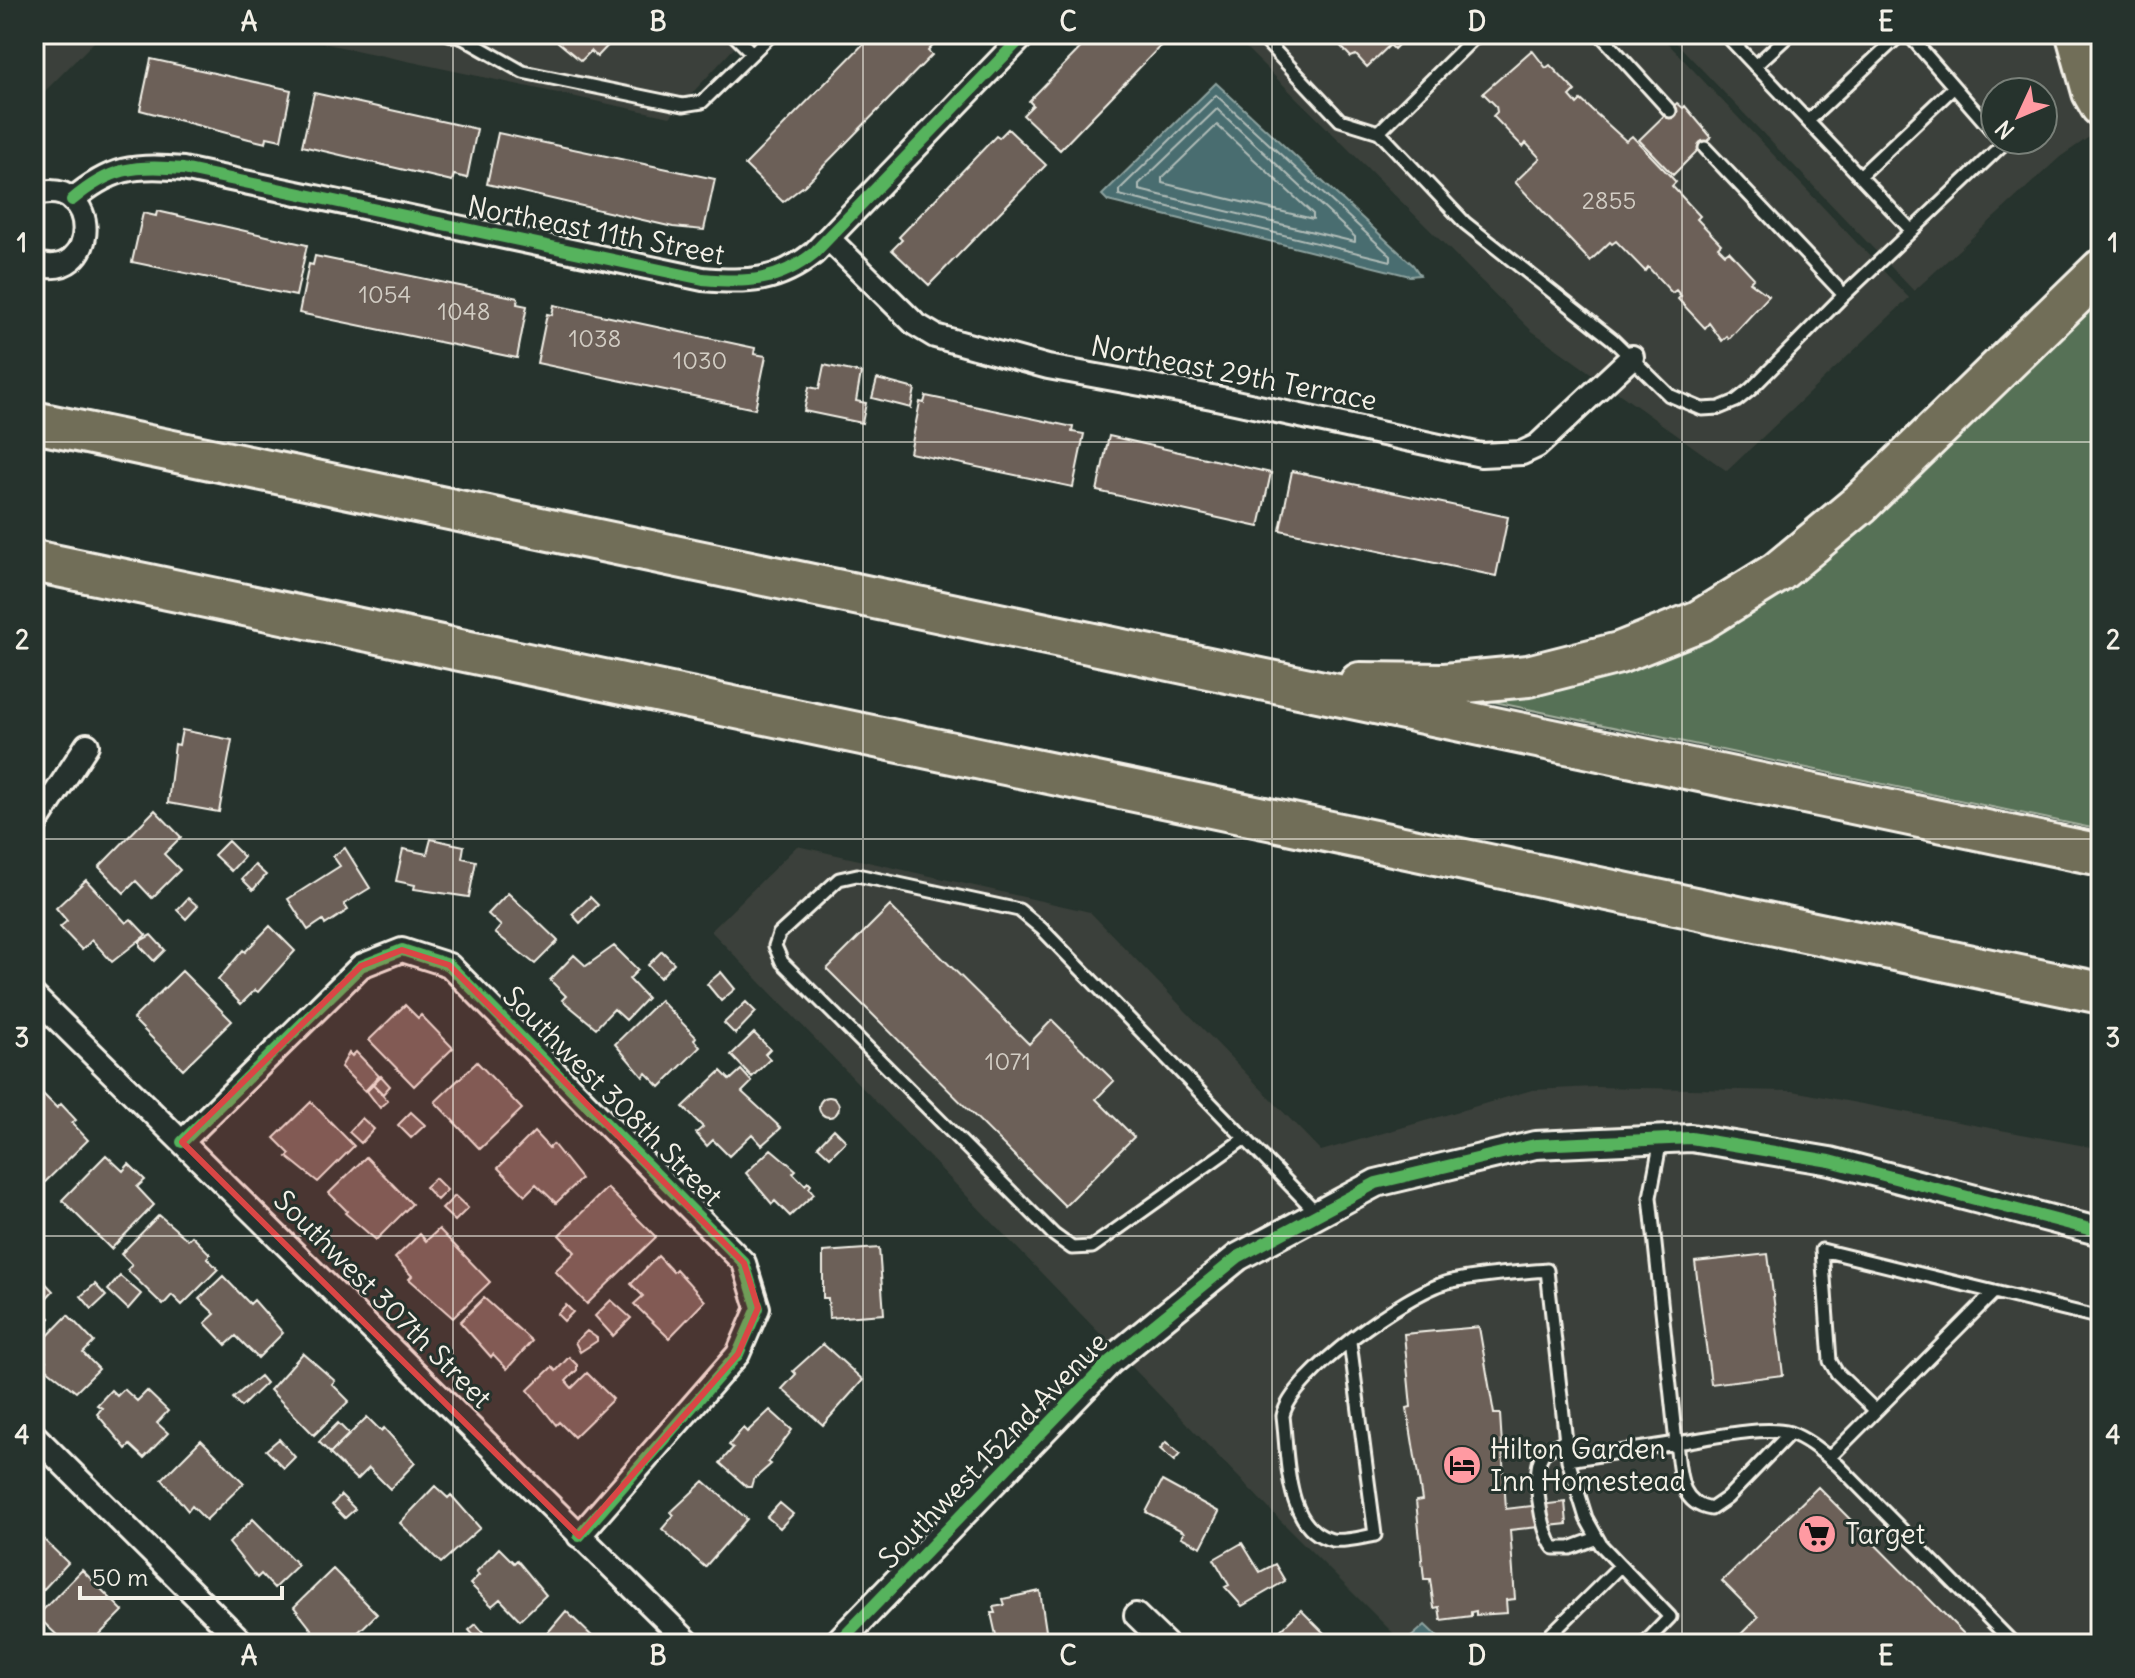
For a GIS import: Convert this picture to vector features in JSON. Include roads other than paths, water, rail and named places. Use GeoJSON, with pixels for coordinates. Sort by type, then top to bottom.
{"type":"FeatureCollection","features":[{"type":"Feature","properties":{"kind":"highway"},"geometry":{"type":"LineString","coordinates":[[2078,38],[2093,92],[2101,106]]}},
{"type":"Feature","properties":{"kind":"highway"},"geometry":{"type":"LineString","coordinates":[[2013,354],[2101,244]]}},
{"type":"Feature","properties":{"kind":"highway"},"geometry":{"type":"LineString","coordinates":[[1312,690],[1368,682],[1445,684],[1528,676],[1619,653],[1699,621],[1778,572],[1861,503],[2101,270]]}},
{"type":"Feature","properties":{"kind":"highway"},"geometry":{"type":"LineString","coordinates":[[34,422],[2101,855]]}},
{"type":"Feature","properties":{"kind":"highway"},"geometry":{"type":"LineString","coordinates":[[34,561],[2101,993]]}},
{"type":"Feature","properties":{"kind":"street","name":"Northeast 11th Street"},"geometry":{"type":"LineString","coordinates":[[72,200],[90,184],[133,166],[183,169],[703,279],[758,282],[787,272],[829,239],[1025,34]]}},
{"type":"Feature","properties":{"kind":"street"},"geometry":{"type":"LineString","coordinates":[[34,195],[48,192],[72,200],[85,221],[83,245],[66,262],[55,266],[34,263]]}},
{"type":"Feature","properties":{"kind":"street","name":"Northeast 29th Terrace"},"geometry":{"type":"LineString","coordinates":[[829,239],[924,331],[965,346],[1048,367],[1212,397],[1481,455],[1522,453],[1537,446],[1632,357]]}},
{"type":"Feature","properties":{"kind":"street"},"geometry":{"type":"LineString","coordinates":[[34,826],[87,745]]}},
{"type":"Feature","properties":{"kind":"street","name":"Southwest 308th Street"},"geometry":{"type":"LineString","coordinates":[[182,1142],[361,966],[402,950],[449,965],[744,1263],[758,1308],[738,1354],[579,1536]]}},
{"type":"Feature","properties":{"kind":"street","name":"Southwest 307th Street"},"geometry":{"type":"LineString","coordinates":[[34,996],[690,1644]]}},
{"type":"Feature","properties":{"kind":"street","name":"Southwest 152nd Avenue"},"geometry":{"type":"LineString","coordinates":[[837,1644],[1110,1361],[1238,1257],[1376,1183],[1535,1145],[1691,1138],[1830,1161],[2101,1232]]}},
{"type":"Feature","properties":{"kind":"street"},"geometry":{"type":"LineString","coordinates":[[34,1435],[244,1644]]}},
{"type":"Feature","properties":{"kind":"street"},"geometry":{"type":"LineString","coordinates":[[1136,1615],[1166,1644]]}},
{"type":"Feature","properties":{"kind":"lane"},"geometry":{"type":"LineString","coordinates":[[449,34],[463,38],[523,72],[683,105],[702,102],[772,34]]}},
{"type":"Feature","properties":{"kind":"lane"},"geometry":{"type":"LineString","coordinates":[[733,34],[752,53]]}},
{"type":"Feature","properties":{"kind":"lane"},"geometry":{"type":"LineString","coordinates":[[1259,34],[1340,120],[1379,132],[1465,223],[1632,357],[1669,395],[1702,409],[1719,408],[1736,401],[1751,389],[1844,295],[1990,156]]}},
{"type":"Feature","properties":{"kind":"lane"},"geometry":{"type":"LineString","coordinates":[[1379,132],[1478,34]]}},
{"type":"Feature","properties":{"kind":"lane"},"geometry":{"type":"LineString","coordinates":[[1600,34],[1670,111]]}},
{"type":"Feature","properties":{"kind":"lane"},"geometry":{"type":"LineString","coordinates":[[1725,34],[1911,230]]}},
{"type":"Feature","properties":{"kind":"lane"},"geometry":{"type":"LineString","coordinates":[[1755,66],[1790,34]]}},
{"type":"Feature","properties":{"kind":"lane"},"geometry":{"type":"LineString","coordinates":[[1808,121],[1901,34]]}},
{"type":"Feature","properties":{"kind":"lane"},"geometry":{"type":"LineString","coordinates":[[1908,34],[1979,116]]}},
{"type":"Feature","properties":{"kind":"lane"},"geometry":{"type":"LineString","coordinates":[[1860,176],[1954,87]]}},
{"type":"Feature","properties":{"kind":"lane"},"geometry":{"type":"LineString","coordinates":[[1705,148],[1844,295]]}},
{"type":"Feature","properties":{"kind":"lane"},"geometry":{"type":"LineString","coordinates":[[1245,1138],[1092,1247],[1072,1248],[1054,1235],[782,962],[775,946],[779,934],[839,879],[857,875],[1019,910],[1042,929],[1319,1214]]}},
{"type":"Feature","properties":{"kind":"lane"},"geometry":{"type":"LineString","coordinates":[[1661,1140],[1650,1197],[1656,1278],[1685,1495],[1694,1506],[1711,1509],[1727,1498],[1790,1433]]}},
{"type":"Feature","properties":{"kind":"lane"},"geometry":{"type":"LineString","coordinates":[[1875,1410],[1837,1373],[1830,1361],[1822,1250],[2101,1318]]}},
{"type":"Feature","properties":{"kind":"lane"},"geometry":{"type":"LineString","coordinates":[[1350,1342],[1375,1535],[1341,1540],[1318,1534],[1305,1522],[1296,1506],[1283,1416],[1294,1390],[1350,1342],[1398,1306],[1435,1287],[1547,1270],[1568,1460],[1586,1518],[1597,1538],[1620,1566],[1670,1617],[1644,1644]]}},
{"type":"Feature","properties":{"kind":"lane"},"geometry":{"type":"LineString","coordinates":[[1829,1458],[1994,1292]]}},
{"type":"Feature","properties":{"kind":"lane"},"geometry":{"type":"LineString","coordinates":[[1568,1460],[1768,1431],[1790,1433],[1829,1458],[2014,1644]]}},
{"type":"Feature","properties":{"kind":"lane"},"geometry":{"type":"LineString","coordinates":[[1566,1440],[1543,1454],[1537,1468],[1544,1533],[1554,1548],[1561,1550],[1597,1538]]}},
{"type":"Feature","properties":{"kind":"lane"},"geometry":{"type":"LineString","coordinates":[[1541,1644],[1620,1566]]}},
{"type":"Feature","properties":{"kind":"water"},"geometry":{"type":"Polygon","coordinates":[[[1216,83],[1413,265],[1420,275],[1410,276],[1108,201],[1102,195],[1216,83]]]}},
{"type":"Feature","properties":{"kind":"water"},"geometry":{"type":"Polygon","coordinates":[[[1425,1625],[1444,1643],[1465,1640],[1466,1644],[1416,1644],[1410,1638],[1425,1625]]]}},
{"type":"Feature","properties":{"kind":"place","name":"Hilton Garden Inn Homestead"},"geometry":{"type":"Point","coordinates":[1462,1465]}},
{"type":"Feature","properties":{"kind":"place","name":"Target"},"geometry":{"type":"Point","coordinates":[1817,1534]}}]}
